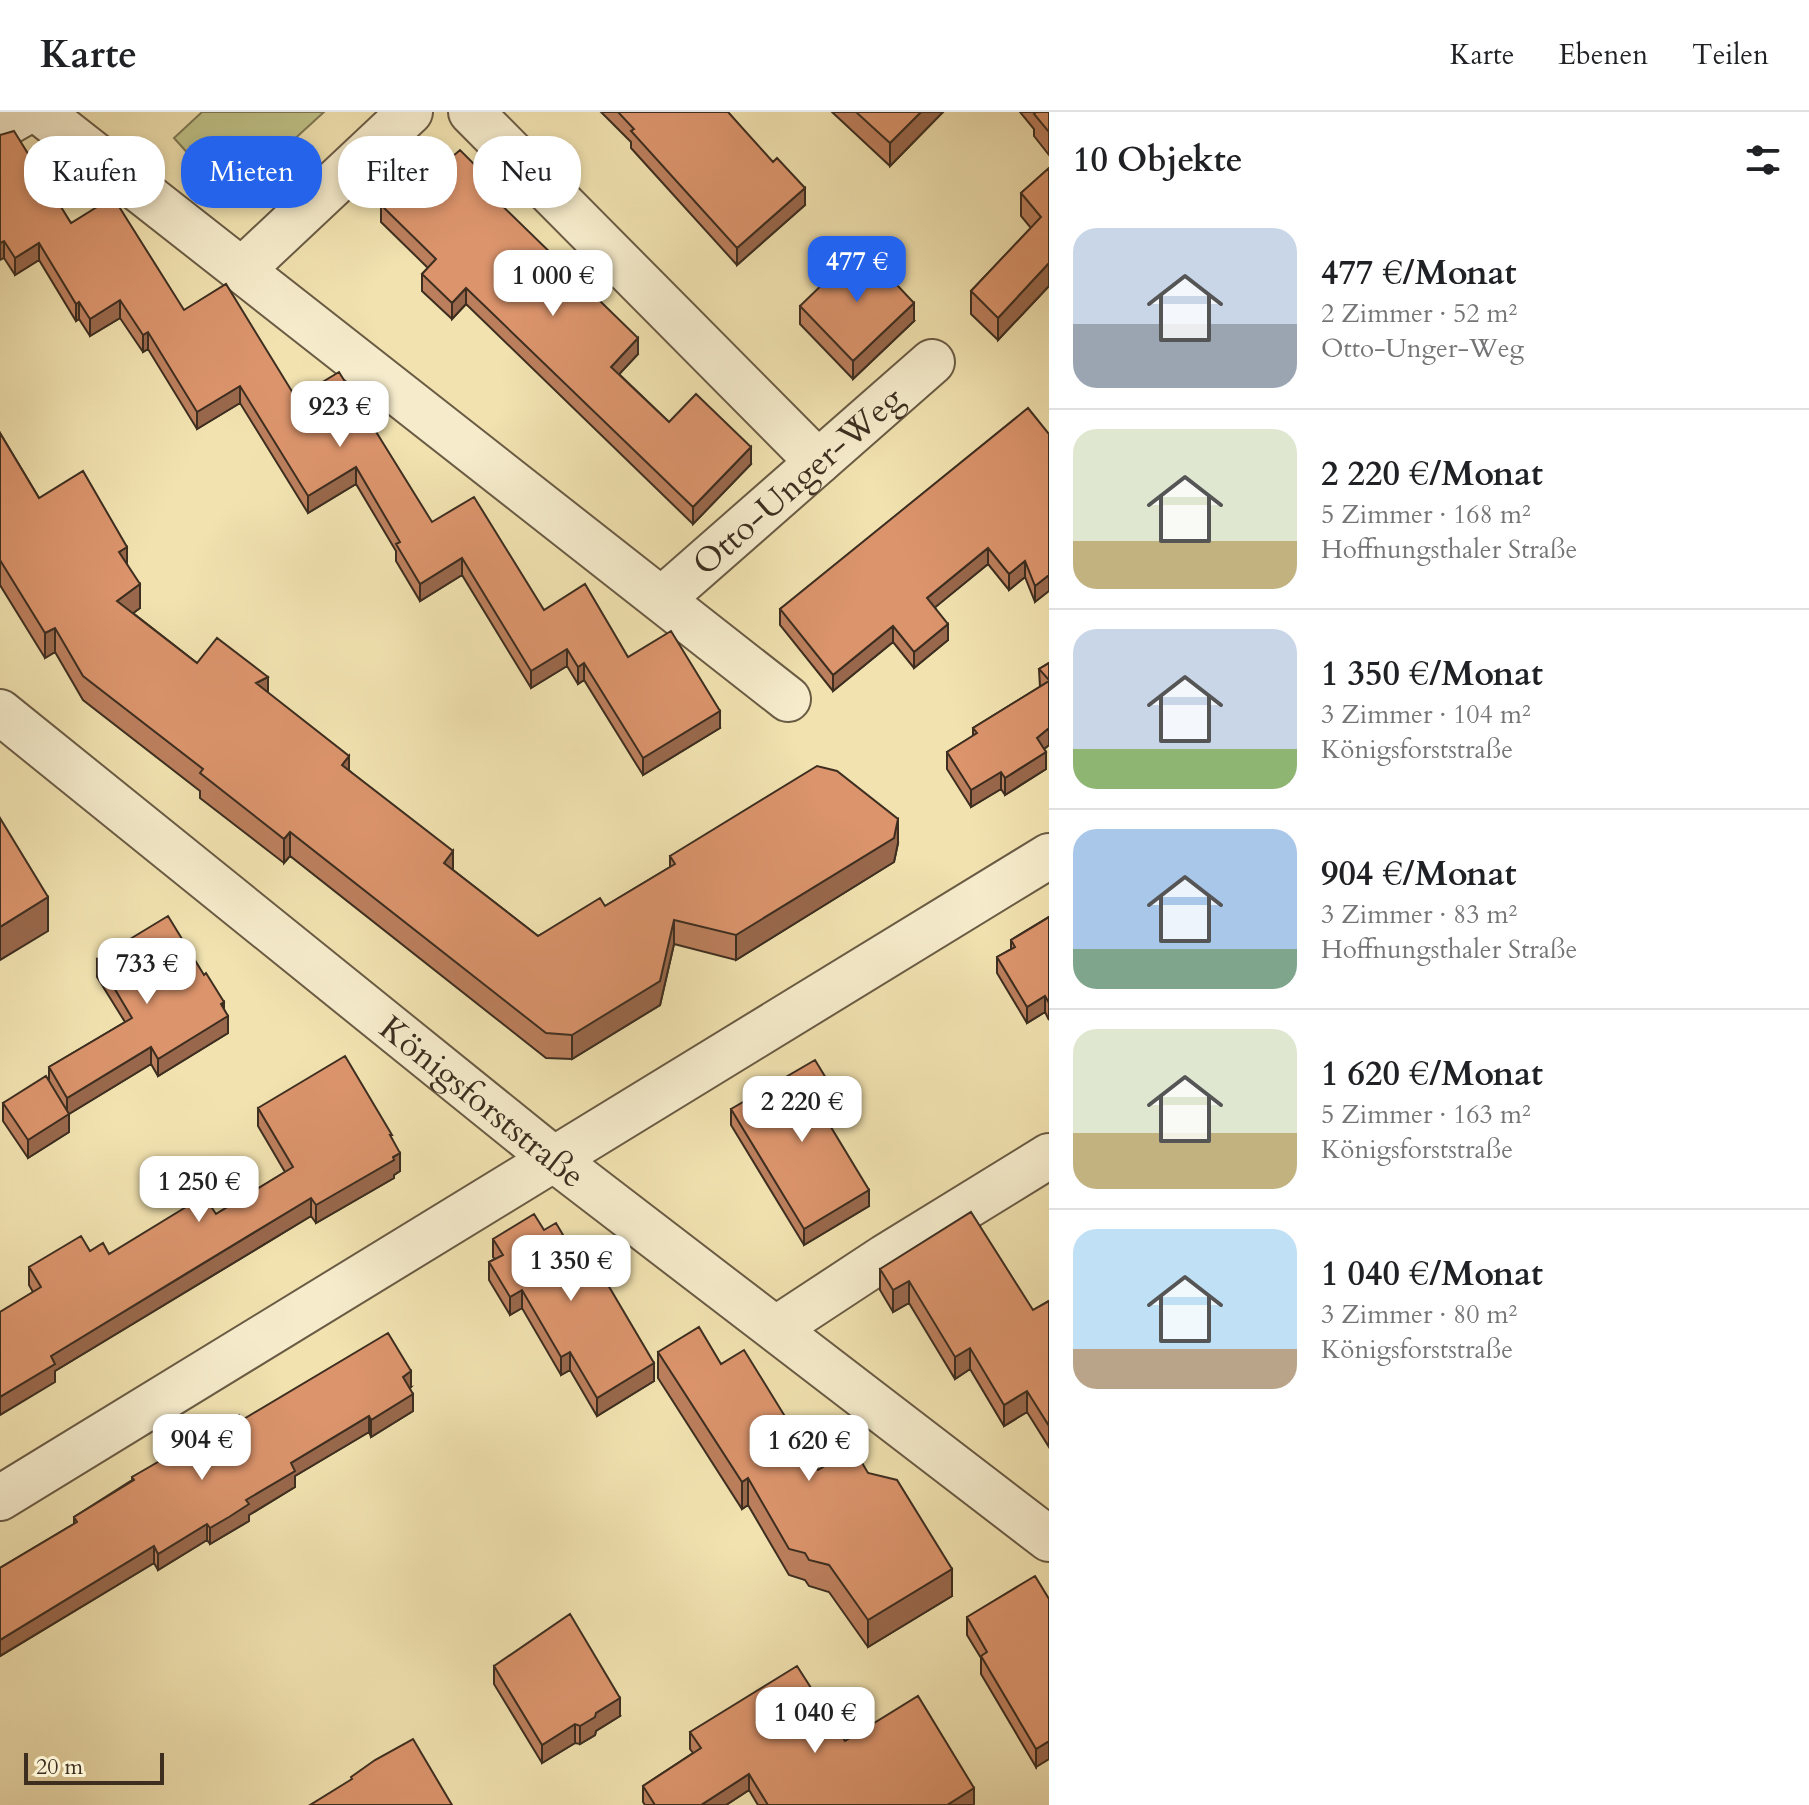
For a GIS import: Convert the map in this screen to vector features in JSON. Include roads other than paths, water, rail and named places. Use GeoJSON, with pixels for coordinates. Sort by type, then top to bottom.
{"type":"FeatureCollection","features":[{"type":"Feature","properties":{"kind":"street"},"geometry":{"type":"LineString","coordinates":[[0,127],[26,112]]}},
{"type":"Feature","properties":{"kind":"street","name":"Otto-Unger-Weg"},"geometry":{"type":"LineString","coordinates":[[40,112],[788,699]]}},
{"type":"Feature","properties":{"kind":"street"},"geometry":{"type":"LineString","coordinates":[[243,269],[410,112]]}},
{"type":"Feature","properties":{"kind":"street"},"geometry":{"type":"LineString","coordinates":[[471,112],[818,462]]}},
{"type":"Feature","properties":{"kind":"street","name":"Otto-Unger-Weg"},"geometry":{"type":"LineString","coordinates":[[662,599],[932,362]]}},
{"type":"Feature","properties":{"kind":"street","name":"Königsforststraße"},"geometry":{"type":"LineString","coordinates":[[0,712],[555,1160],[1049,1539]]}},
{"type":"Feature","properties":{"kind":"street"},"geometry":{"type":"LineString","coordinates":[[0,1498],[1049,856]]}},
{"type":"Feature","properties":{"kind":"street"},"geometry":{"type":"LineString","coordinates":[[777,1328],[1049,1156]]}}]}
